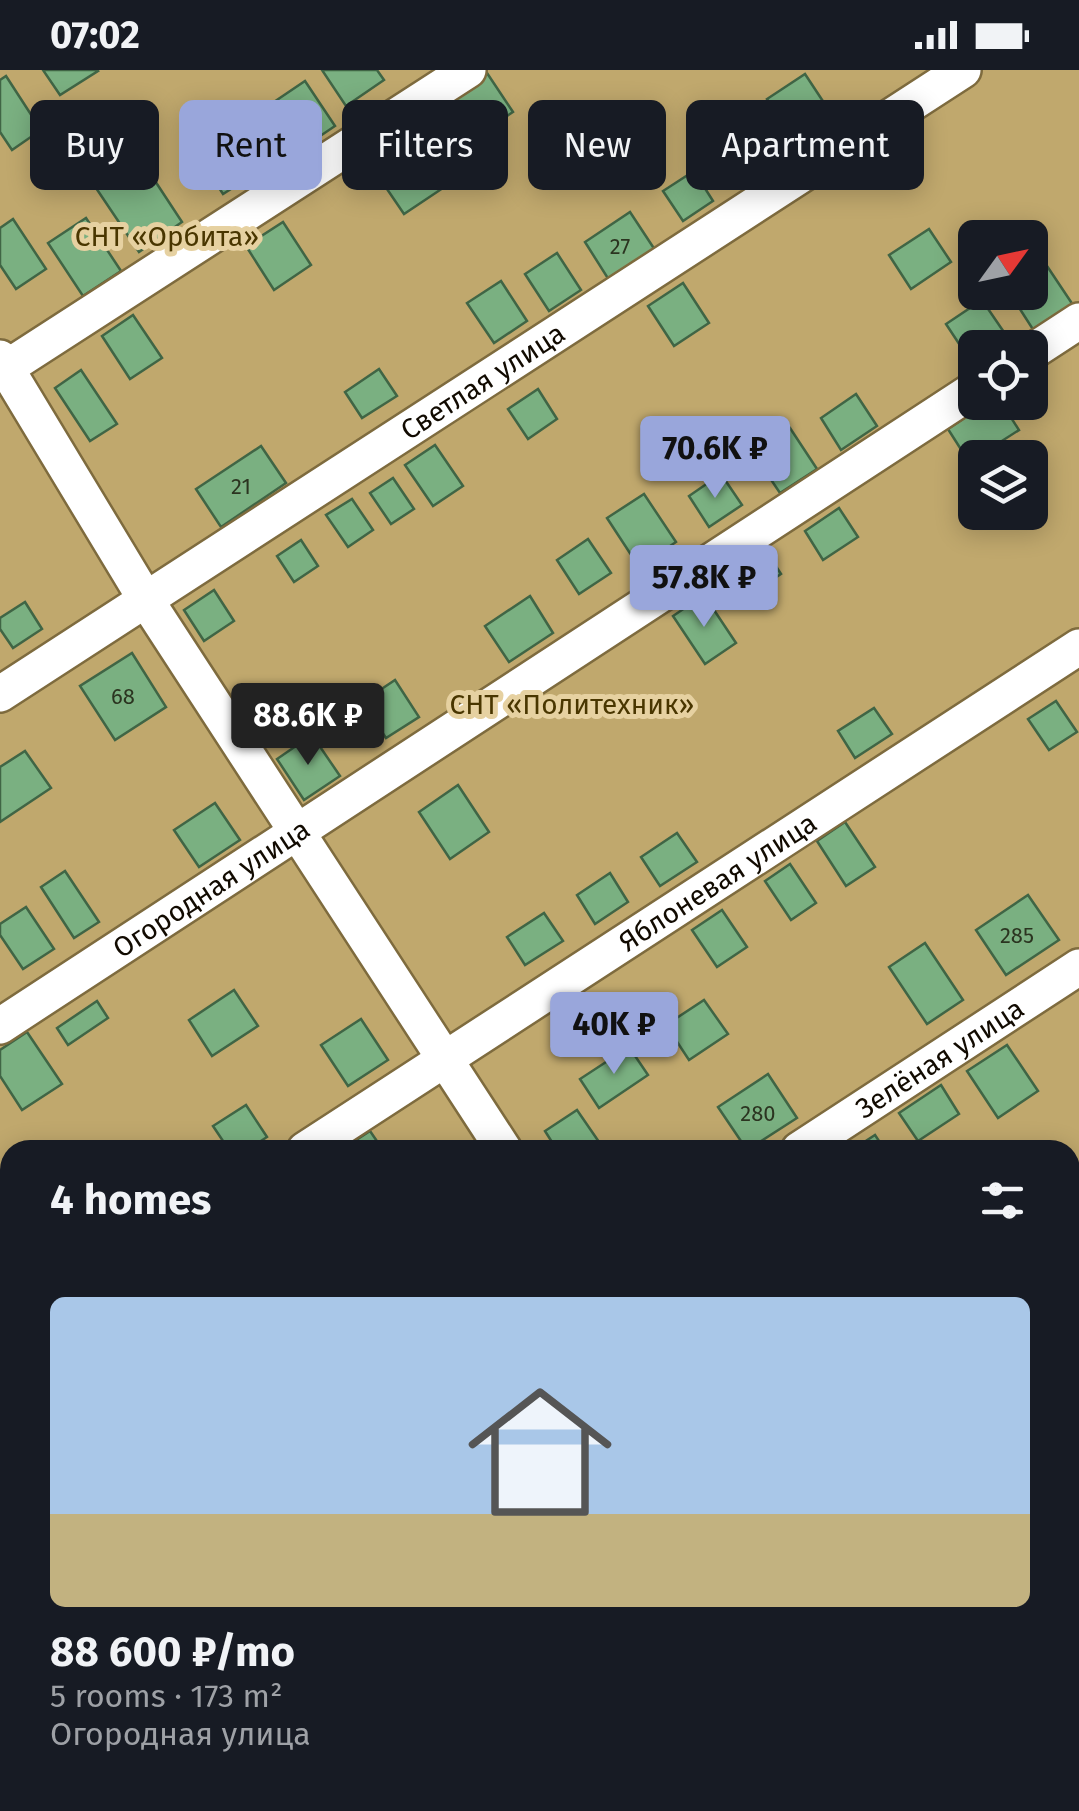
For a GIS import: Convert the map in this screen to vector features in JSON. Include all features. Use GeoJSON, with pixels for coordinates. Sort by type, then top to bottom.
{"type":"FeatureCollection","features":[{"type":"Feature","properties":{"kind":"street"},"geometry":{"type":"LineString","coordinates":[[468,70],[2,366],[146,600],[497,1140]]}},
{"type":"Feature","properties":{"kind":"street","name":"Светлая улица"},"geometry":{"type":"LineString","coordinates":[[0,694],[963,70]]}},
{"type":"Feature","properties":{"kind":"street"},"geometry":{"type":"LineString","coordinates":[[1048,342],[1079,322]]}},
{"type":"Feature","properties":{"kind":"street","name":"Огородная улица"},"geometry":{"type":"LineString","coordinates":[[0,1026],[958,400]]}},
{"type":"Feature","properties":{"kind":"street","name":"Яблоневая улица"},"geometry":{"type":"LineString","coordinates":[[321,1140],[1079,647]]}},
{"type":"Feature","properties":{"kind":"street","name":"Зелёная улица"},"geometry":{"type":"LineString","coordinates":[[814,1140],[1079,966]]}},
{"type":"Feature","properties":{"kind":"green space","name":"СНТ «Политехник»"},"geometry":{"type":"Polygon","coordinates":[[[0,70],[1079,70],[1079,1140],[0,1140],[0,70]]]}},
{"type":"Feature","properties":{"kind":"building"},"geometry":{"type":"Polygon","coordinates":[[[43,70],[97,70],[98,71],[60,95],[43,70]]]}},
{"type":"Feature","properties":{"kind":"building"},"geometry":{"type":"Polygon","coordinates":[[[322,70],[377,70],[384,80],[355,100],[342,100],[322,70]]]}},
{"type":"Feature","properties":{"kind":"building"},"geometry":{"type":"Polygon","coordinates":[[[487,73],[505,100],[453,100],[451,97],[487,73]]]}},
{"type":"Feature","properties":{"kind":"building"},"geometry":{"type":"Polygon","coordinates":[[[805,74],[822,100],[768,100],[805,74]]]}},
{"type":"Feature","properties":{"kind":"building"},"geometry":{"type":"Polygon","coordinates":[[[6,76],[30,113],[30,138],[12,150],[0,132],[0,80],[6,76]]]}},
{"type":"Feature","properties":{"kind":"building"},"geometry":{"type":"Polygon","coordinates":[[[305,81],[318,100],[277,100],[305,81]]]}},
{"type":"Feature","properties":{"kind":"building"},"geometry":{"type":"Polygon","coordinates":[[[322,106],[335,126],[322,135],[322,106]]]}},
{"type":"Feature","properties":{"kind":"building"},"geometry":{"type":"Polygon","coordinates":[[[686,176],[686,190],[706,190],[713,201],[683,221],[663,191],[686,176]]]}},
{"type":"Feature","properties":{"kind":"building"},"geometry":{"type":"Polygon","coordinates":[[[159,187],[182,222],[139,252],[97,190],[159,187]]]}},
{"type":"Feature","properties":{"kind":"building"},"geometry":{"type":"Polygon","coordinates":[[[388,190],[440,190],[404,214],[388,190]]]}},
{"type":"Feature","properties":{"kind":"building"},"geometry":{"type":"Polygon","coordinates":[[[630,212],[655,250],[609,280],[585,242],[630,212]]]}},
{"type":"Feature","properties":{"kind":"building"},"geometry":{"type":"Polygon","coordinates":[[[86,218],[121,271],[83,296],[48,243],[86,218]]]}},
{"type":"Feature","properties":{"kind":"building"},"geometry":{"type":"Polygon","coordinates":[[[13,219],[46,269],[16,289],[0,265],[0,228],[13,219]]]}},
{"type":"Feature","properties":{"kind":"building"},"geometry":{"type":"Polygon","coordinates":[[[283,222],[311,265],[274,290],[246,246],[283,222]]]}},
{"type":"Feature","properties":{"kind":"building"},"geometry":{"type":"Polygon","coordinates":[[[929,229],[951,262],[911,289],[889,255],[929,229]]]}},
{"type":"Feature","properties":{"kind":"building"},"geometry":{"type":"Polygon","coordinates":[[[557,253],[581,290],[549,311],[525,274],[557,253]]]}},
{"type":"Feature","properties":{"kind":"building"},"geometry":{"type":"Polygon","coordinates":[[[1048,268],[1073,305],[1033,330],[1021,310],[1048,310],[1048,268]]]}},
{"type":"Feature","properties":{"kind":"building"},"geometry":{"type":"Polygon","coordinates":[[[501,281],[527,321],[494,343],[467,303],[501,281]]]}},
{"type":"Feature","properties":{"kind":"building"},"geometry":{"type":"Polygon","coordinates":[[[683,283],[709,323],[674,346],[648,306],[683,283]]]}},
{"type":"Feature","properties":{"kind":"building"},"geometry":{"type":"Polygon","coordinates":[[[967,310],[989,310],[1002,330],[958,330],[958,342],[946,324],[967,310]]]}},
{"type":"Feature","properties":{"kind":"building"},"geometry":{"type":"Polygon","coordinates":[[[133,315],[162,358],[130,379],[102,336],[133,315]]]}},
{"type":"Feature","properties":{"kind":"building"},"geometry":{"type":"Polygon","coordinates":[[[379,369],[397,396],[362,418],[345,392],[379,369]]]}},
{"type":"Feature","properties":{"kind":"building"},"geometry":{"type":"Polygon","coordinates":[[[81,370],[117,424],[90,441],[55,388],[81,370]]]}},
{"type":"Feature","properties":{"kind":"building"},"geometry":{"type":"Polygon","coordinates":[[[538,389],[557,419],[528,439],[508,409],[538,389]]]}},
{"type":"Feature","properties":{"kind":"building"},"geometry":{"type":"Polygon","coordinates":[[[856,394],[877,426],[841,450],[821,418],[856,394]]]}},
{"type":"Feature","properties":{"kind":"building"},"geometry":{"type":"Polygon","coordinates":[[[961,420],[1013,420],[1019,430],[1003,440],[958,440],[958,445],[948,429],[961,420]]]}},
{"type":"Feature","properties":{"kind":"building"},"geometry":{"type":"Polygon","coordinates":[[[790,428],[817,469],[780,493],[753,453],[790,428]]]}},
{"type":"Feature","properties":{"kind":"building"},"geometry":{"type":"Polygon","coordinates":[[[435,445],[463,486],[433,506],[405,465],[435,445]]]}},
{"type":"Feature","properties":{"kind":"building"},"geometry":{"type":"Polygon","coordinates":[[[261,446],[286,483],[221,527],[196,489],[261,446]]]}},
{"type":"Feature","properties":{"kind":"building"},"geometry":{"type":"Polygon","coordinates":[[[721,474],[742,505],[709,527],[689,496],[721,474]]]}},
{"type":"Feature","properties":{"kind":"building"},"geometry":{"type":"Polygon","coordinates":[[[393,478],[414,509],[391,524],[370,493],[393,478]]]}},
{"type":"Feature","properties":{"kind":"building"},"geometry":{"type":"Polygon","coordinates":[[[644,494],[676,542],[639,567],[607,518],[644,494]]]}},
{"type":"Feature","properties":{"kind":"building"},"geometry":{"type":"Polygon","coordinates":[[[352,499],[373,530],[348,547],[326,515],[352,499]]]}},
{"type":"Feature","properties":{"kind":"building"},"geometry":{"type":"Polygon","coordinates":[[[839,508],[858,537],[823,560],[805,531],[839,508]]]}},
{"type":"Feature","properties":{"kind":"building"},"geometry":{"type":"Polygon","coordinates":[[[588,539],[611,573],[579,594],[557,560],[588,539]]]}},
{"type":"Feature","properties":{"kind":"building"},"geometry":{"type":"Polygon","coordinates":[[[301,540],[318,566],[294,582],[277,556],[301,540]]]}},
{"type":"Feature","properties":{"kind":"building"},"geometry":{"type":"Polygon","coordinates":[[[766,551],[781,574],[739,602],[724,580],[766,551]]]}},
{"type":"Feature","properties":{"kind":"building"},"geometry":{"type":"Polygon","coordinates":[[[214,590],[234,621],[204,641],[184,610],[214,590]]]}},
{"type":"Feature","properties":{"kind":"building"},"geometry":{"type":"Polygon","coordinates":[[[704,595],[736,643],[705,664],[673,616],[704,595]]]}},
{"type":"Feature","properties":{"kind":"building"},"geometry":{"type":"Polygon","coordinates":[[[530,596],[553,633],[509,662],[485,626],[530,596]]]}},
{"type":"Feature","properties":{"kind":"building"},"geometry":{"type":"Polygon","coordinates":[[[25,602],[42,629],[13,648],[0,629],[0,618],[25,602]]]}},
{"type":"Feature","properties":{"kind":"building"},"geometry":{"type":"Polygon","coordinates":[[[132,653],[166,707],[115,740],[80,686],[132,653]]]}},
{"type":"Feature","properties":{"kind":"building"},"geometry":{"type":"Polygon","coordinates":[[[395,680],[419,717],[386,738],[362,702],[395,680]]]}},
{"type":"Feature","properties":{"kind":"building"},"geometry":{"type":"Polygon","coordinates":[[[1056,701],[1077,732],[1049,750],[1028,719],[1056,701]]]}},
{"type":"Feature","properties":{"kind":"building"},"geometry":{"type":"Polygon","coordinates":[[[874,708],[892,734],[855,758],[838,731],[874,708]]]}},
{"type":"Feature","properties":{"kind":"building"},"geometry":{"type":"Polygon","coordinates":[[[312,735],[340,776],[304,800],[277,759],[312,735]]]}},
{"type":"Feature","properties":{"kind":"building"},"geometry":{"type":"Polygon","coordinates":[[[25,751],[51,788],[0,822],[0,767],[25,751]]]}},
{"type":"Feature","properties":{"kind":"building"},"geometry":{"type":"Polygon","coordinates":[[[458,785],[489,832],[450,859],[419,812],[458,785]]]}},
{"type":"Feature","properties":{"kind":"building"},"geometry":{"type":"Polygon","coordinates":[[[215,803],[240,840],[199,867],[174,830],[215,803]]]}},
{"type":"Feature","properties":{"kind":"building"},"geometry":{"type":"Polygon","coordinates":[[[845,822],[875,867],[846,886],[817,841],[845,822]]]}},
{"type":"Feature","properties":{"kind":"building"},"geometry":{"type":"Polygon","coordinates":[[[677,833],[697,862],[660,886],[641,857],[677,833]]]}},
{"type":"Feature","properties":{"kind":"building"},"geometry":{"type":"Polygon","coordinates":[[[790,864],[816,903],[791,920],[765,881],[790,864]]]}},
{"type":"Feature","properties":{"kind":"building"},"geometry":{"type":"Polygon","coordinates":[[[65,871],[99,922],[74,938],[41,887],[65,871]]]}},
{"type":"Feature","properties":{"kind":"building"},"geometry":{"type":"Polygon","coordinates":[[[610,873],[628,902],[595,924],[577,895],[610,873]]]}},
{"type":"Feature","properties":{"kind":"building"},"geometry":{"type":"Polygon","coordinates":[[[1028,895],[1059,940],[1006,975],[976,930],[1028,895]]]}},
{"type":"Feature","properties":{"kind":"building"},"geometry":{"type":"Polygon","coordinates":[[[26,907],[54,949],[23,969],[0,935],[0,924],[26,907]]]}},
{"type":"Feature","properties":{"kind":"building"},"geometry":{"type":"Polygon","coordinates":[[[722,910],[747,947],[717,967],[692,930],[722,910]]]}},
{"type":"Feature","properties":{"kind":"building"},"geometry":{"type":"Polygon","coordinates":[[[544,913],[563,941],[525,965],[507,937],[544,913]]]}},
{"type":"Feature","properties":{"kind":"building"},"geometry":{"type":"Polygon","coordinates":[[[925,943],[963,1000],[927,1024],[889,967],[925,943]]]}},
{"type":"Feature","properties":{"kind":"building"},"geometry":{"type":"Polygon","coordinates":[[[234,990],[258,1026],[212,1056],[189,1020],[234,990]]]}},
{"type":"Feature","properties":{"kind":"building"},"geometry":{"type":"Polygon","coordinates":[[[704,1000],[728,1034],[689,1060],[666,1025],[704,1000]]]}},
{"type":"Feature","properties":{"kind":"building"},"geometry":{"type":"Polygon","coordinates":[[[97,1001],[108,1018],[68,1045],[57,1028],[97,1001]]]}},
{"type":"Feature","properties":{"kind":"building"},"geometry":{"type":"Polygon","coordinates":[[[361,1019],[388,1060],[348,1086],[321,1045],[361,1019]]]}},
{"type":"Feature","properties":{"kind":"building"},"geometry":{"type":"Polygon","coordinates":[[[27,1032],[62,1084],[22,1110],[0,1076],[0,1050],[27,1032]]]}},
{"type":"Feature","properties":{"kind":"building"},"geometry":{"type":"Polygon","coordinates":[[[1007,1045],[1038,1091],[998,1118],[967,1071],[1007,1045]]]}},
{"type":"Feature","properties":{"kind":"building"},"geometry":{"type":"Polygon","coordinates":[[[629,1047],[648,1075],[599,1108],[580,1079],[629,1047]]]}},
{"type":"Feature","properties":{"kind":"building"},"geometry":{"type":"Polygon","coordinates":[[[768,1074],[797,1118],[763,1140],[740,1140],[718,1107],[768,1074]]]}},
{"type":"Feature","properties":{"kind":"building"},"geometry":{"type":"Polygon","coordinates":[[[941,1085],[959,1114],[917,1140],[899,1113],[941,1085]]]}},
{"type":"Feature","properties":{"kind":"building"},"geometry":{"type":"Polygon","coordinates":[[[246,1105],[267,1137],[222,1140],[213,1126],[246,1105]]]}},
{"type":"Feature","properties":{"kind":"building"},"geometry":{"type":"Polygon","coordinates":[[[577,1110],[598,1140],[551,1140],[545,1131],[577,1110]]]}},
{"type":"Feature","properties":{"kind":"building"},"geometry":{"type":"Polygon","coordinates":[[[370,1131],[376,1140],[356,1140],[370,1131]]]}},
{"type":"Feature","properties":{"kind":"park label","name":"СНТ «Орбита»"},"geometry":{"type":"Point","coordinates":[167,236]}}]}
